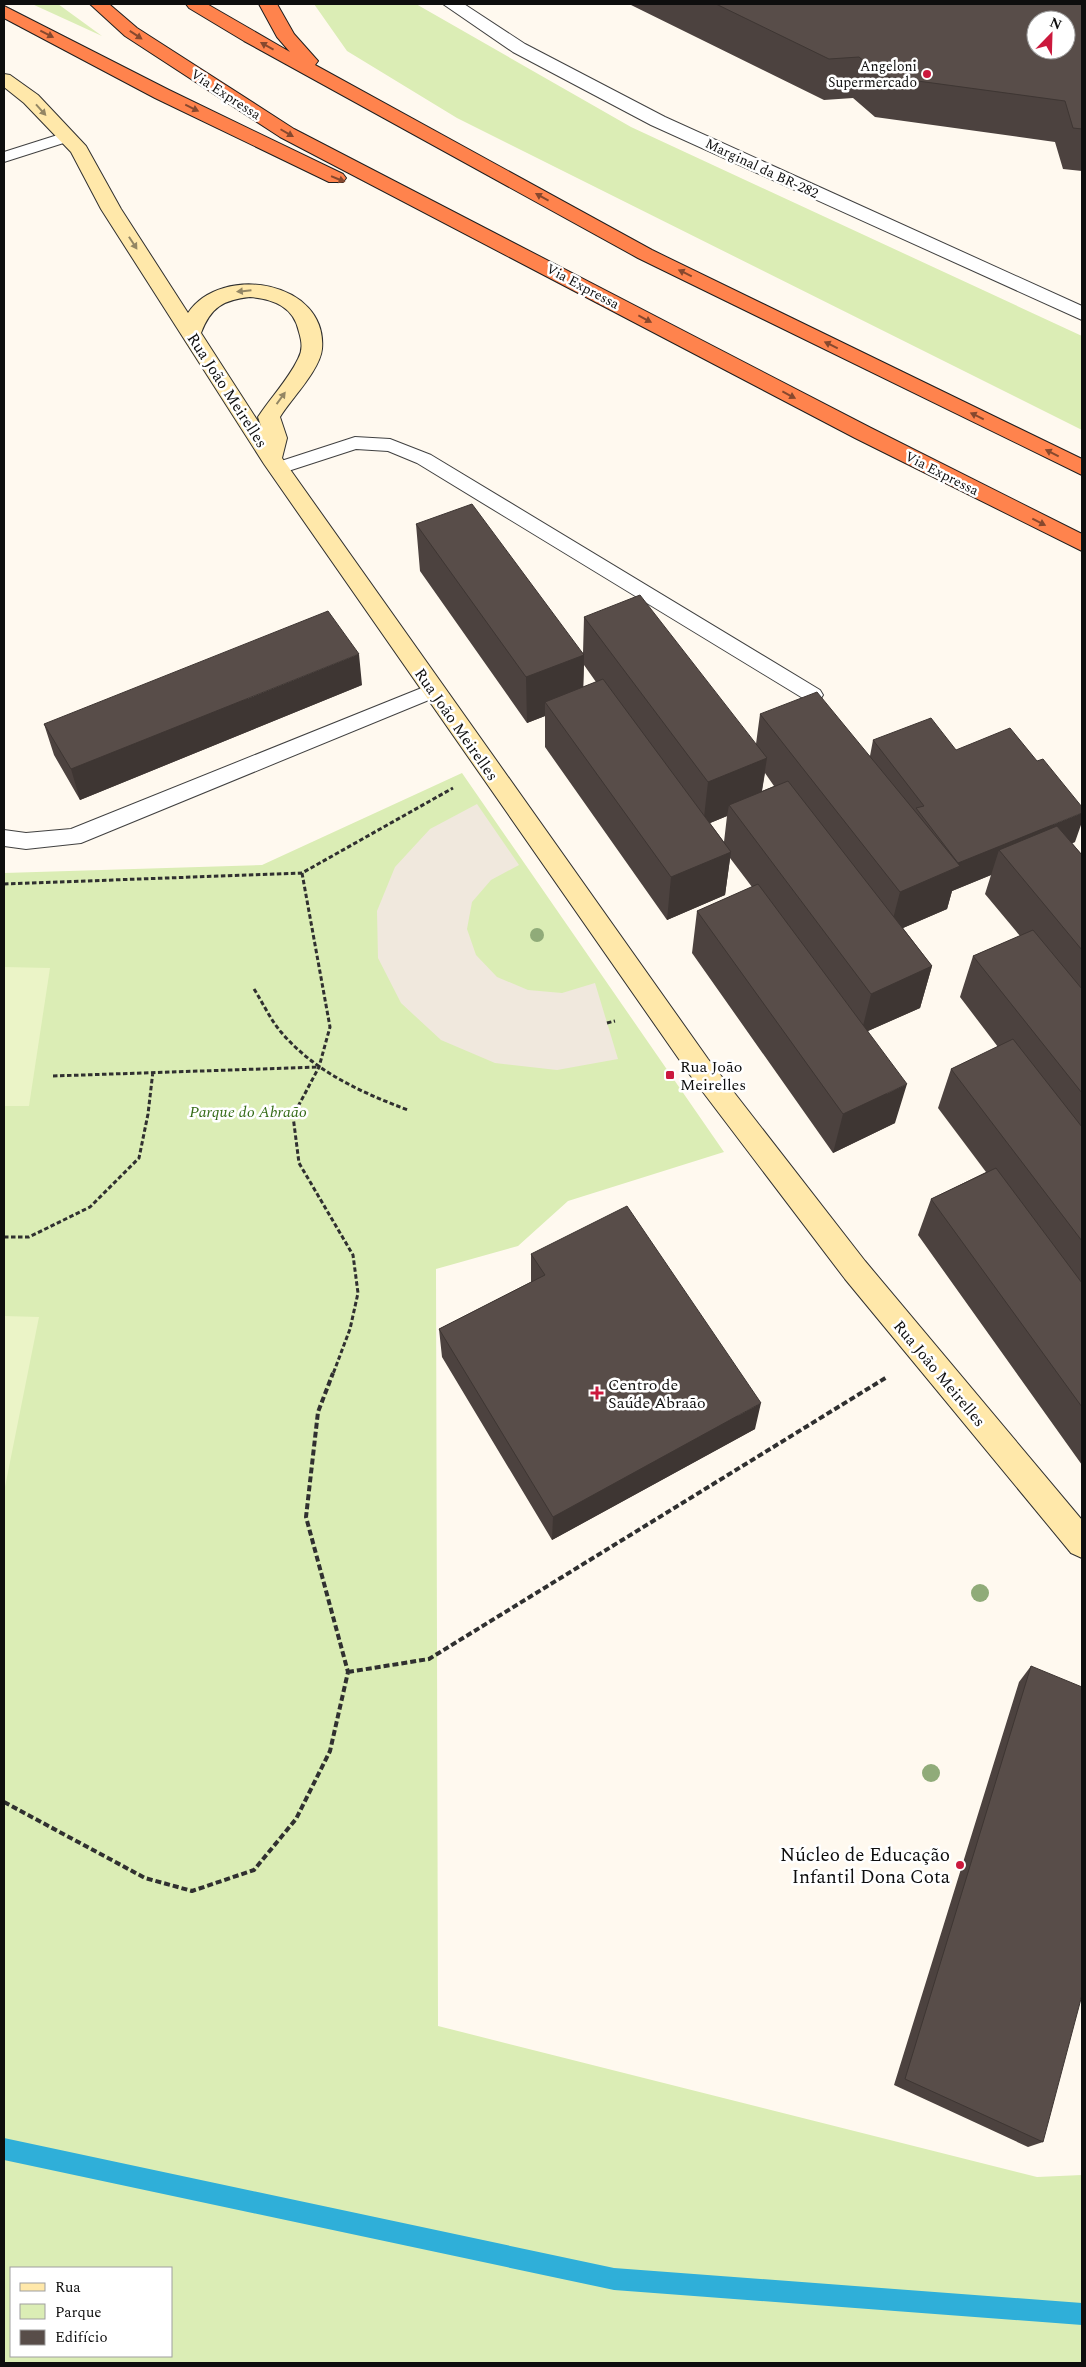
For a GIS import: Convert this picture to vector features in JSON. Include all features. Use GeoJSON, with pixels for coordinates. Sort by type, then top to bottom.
{"type":"FeatureCollection","features":[{"type":"Feature","properties":{"kind":"highway","name":"Via Expressa"},"geometry":{"type":"LineString","coordinates":[[98,4],[131,32],[287,134],[509,247],[863,434],[1082,543]]}},
{"type":"Feature","properties":{"kind":"highway"},"geometry":{"type":"LineString","coordinates":[[195,4],[645,254],[1082,468]]}},
{"type":"Feature","properties":{"kind":"highway"},"geometry":{"type":"LineString","coordinates":[[268,4],[286,37],[326,78]]}},
{"type":"Feature","properties":{"kind":"highway"},"geometry":{"type":"LineString","coordinates":[[4,11],[162,94],[322,173],[509,247]]}},
{"type":"Feature","properties":{"kind":"main road","name":"Rua João Meirelles"},"geometry":{"type":"LineString","coordinates":[[4,79],[31,100],[79,150],[110,209],[275,463],[699,1067],[855,1270],[1082,1543]]}},
{"type":"Feature","properties":{"kind":"main road"},"geometry":{"type":"LineString","coordinates":[[191,332],[201,310],[223,295],[238,292],[267,292],[280,296],[299,307],[303,312],[311,328],[312,352],[269,417],[276,438],[275,463]]}},
{"type":"Feature","properties":{"kind":"street","name":"Marginal da BR-282"},"geometry":{"type":"LineString","coordinates":[[452,4],[519,48],[658,121],[1082,314]]}},
{"type":"Feature","properties":{"kind":"lane"},"geometry":{"type":"LineString","coordinates":[[4,157],[67,137]]}},
{"type":"Feature","properties":{"kind":"lane"},"geometry":{"type":"LineString","coordinates":[[275,463],[355,443],[390,445],[424,459],[813,695]]}},
{"type":"Feature","properties":{"kind":"lane"},"geometry":{"type":"LineString","coordinates":[[4,838],[26,841],[74,836],[434,690]]}},
{"type":"Feature","properties":{"kind":"path"},"geometry":{"type":"LineString","coordinates":[[4,884],[302,873],[488,768]]}},
{"type":"Feature","properties":{"kind":"path"},"geometry":{"type":"LineString","coordinates":[[4,1802],[146,1878],[192,1891],[254,1870],[296,1819],[330,1751],[348,1672],[333,1610],[306,1517],[318,1412],[350,1330],[358,1293],[353,1254],[299,1163],[293,1116],[318,1067],[330,1027],[302,873]]}},
{"type":"Feature","properties":{"kind":"path"},"geometry":{"type":"LineString","coordinates":[[254,989],[280,1030],[318,1067],[360,1093],[408,1110]]}},
{"type":"Feature","properties":{"kind":"path"},"geometry":{"type":"LineString","coordinates":[[53,1076],[153,1071],[318,1067]]}},
{"type":"Feature","properties":{"kind":"path"},"geometry":{"type":"LineString","coordinates":[[4,1237],[29,1237],[90,1208],[139,1158],[148,1114],[153,1071]]}},
{"type":"Feature","properties":{"kind":"path"},"geometry":{"type":"LineString","coordinates":[[348,1672],[429,1659],[924,1354]]}},
{"type":"Feature","properties":{"kind":"green space"},"geometry":{"type":"Polygon","coordinates":[[[32,4],[58,4],[102,36],[32,4]]]}},
{"type":"Feature","properties":{"kind":"green space"},"geometry":{"type":"Polygon","coordinates":[[[314,4],[416,4],[631,127],[1082,336],[1082,430],[457,118],[347,51],[314,4]]]}},
{"type":"Feature","properties":{"kind":"green space","name":"Parque do Abraão"},"geometry":{"type":"Polygon","coordinates":[[[462,773],[724,1152],[568,1201],[518,1246],[436,1269],[438,2026],[1037,2177],[1082,2175],[1082,2363],[4,2363],[4,873],[262,865],[462,773]]]}},
{"type":"Feature","properties":{"kind":"green space"},"geometry":{"type":"Polygon","coordinates":[[[4,967],[50,968],[29,1106],[4,1106],[4,967]]]}},
{"type":"Feature","properties":{"kind":"green space"},"geometry":{"type":"Polygon","coordinates":[[[4,1316],[39,1317],[4,1492],[4,1316]]]}},
{"type":"Feature","properties":{"kind":"shaded area"},"geometry":{"type":"Polygon","coordinates":[[[477,804],[519,865],[491,880],[472,902],[467,929],[476,955],[497,977],[528,990],[562,993],[595,983],[618,1059],[557,1070],[495,1063],[441,1040],[401,1003],[378,958],[377,911],[395,867],[430,829],[477,804]]]}},
{"type":"Feature","properties":{"kind":"building"},"geometry":{"type":"Polygon","coordinates":[[[716,4],[1082,4],[1082,129],[1073,128],[1065,101],[881,76],[859,57],[829,59],[716,4]]]}},
{"type":"Feature","properties":{"kind":"building"},"geometry":{"type":"Polygon","coordinates":[[[472,504],[584,655],[526,677],[416,524],[472,504]]]}},
{"type":"Feature","properties":{"kind":"building"},"geometry":{"type":"Polygon","coordinates":[[[640,595],[767,758],[708,782],[584,617],[640,595]]]}},
{"type":"Feature","properties":{"kind":"building"},"geometry":{"type":"Polygon","coordinates":[[[328,611],[359,654],[71,769],[44,724],[328,611]]]}},
{"type":"Feature","properties":{"kind":"building"},"geometry":{"type":"Polygon","coordinates":[[[603,679],[731,852],[671,877],[545,702],[603,679]]]}},
{"type":"Feature","properties":{"kind":"building"},"geometry":{"type":"Polygon","coordinates":[[[817,692],[960,866],[900,892],[760,714],[817,692]]]}},
{"type":"Feature","properties":{"kind":"building"},"geometry":{"type":"Polygon","coordinates":[[[931,718],[956,750],[1010,728],[1037,761],[1043,759],[1082,807],[1082,813],[958,863],[916,808],[924,806],[873,740],[931,718]]]}},
{"type":"Feature","properties":{"kind":"building"},"geometry":{"type":"Polygon","coordinates":[[[788,781],[932,966],[871,994],[729,805],[788,781]]]}},
{"type":"Feature","properties":{"kind":"building"},"geometry":{"type":"Polygon","coordinates":[[[1057,826],[1082,855],[1082,950],[999,850],[1057,826]]]}},
{"type":"Feature","properties":{"kind":"building"},"geometry":{"type":"Polygon","coordinates":[[[758,884],[907,1084],[843,1114],[697,911],[758,884]]]}},
{"type":"Feature","properties":{"kind":"building"},"geometry":{"type":"Polygon","coordinates":[[[1033,930],[1082,989],[1082,1093],[973,956],[1033,930]]]}},
{"type":"Feature","properties":{"kind":"building"},"geometry":{"type":"Polygon","coordinates":[[[1013,1039],[1082,1127],[1082,1241],[951,1069],[1013,1039]]]}},
{"type":"Feature","properties":{"kind":"building"},"geometry":{"type":"Polygon","coordinates":[[[996,1168],[1082,1283],[1082,1407],[931,1199],[996,1168]]]}},
{"type":"Feature","properties":{"kind":"building","name":"Centro de Saúde Abraão"},"geometry":{"type":"Polygon","coordinates":[[[627,1206],[761,1403],[553,1517],[439,1329],[545,1275],[531,1254],[627,1206]]]}},
{"type":"Feature","properties":{"kind":"building"},"geometry":{"type":"Polygon","coordinates":[[[1031,1666],[1082,1687],[1082,1995],[1043,2142],[905,2079],[1031,1666]]]}},
{"type":"Feature","properties":{"kind":"waterway"},"geometry":{"type":"LineString","coordinates":[[4,2149],[614,2279],[1082,2314]]}},
{"type":"Feature","properties":{"kind":"place","name":"Angeloni Supermercado"},"geometry":{"type":"Point","coordinates":[927,74]}},
{"type":"Feature","properties":{"kind":"place","name":"Rua João Meirelles"},"geometry":{"type":"Point","coordinates":[670,1075]}},
{"type":"Feature","properties":{"kind":"place","name":"Centro de Saúde Abraão"},"geometry":{"type":"Point","coordinates":[597,1393]}},
{"type":"Feature","properties":{"kind":"place","name":"Núcleo de Educação Infantil Dona Cota"},"geometry":{"type":"Point","coordinates":[960,1865]}}]}
